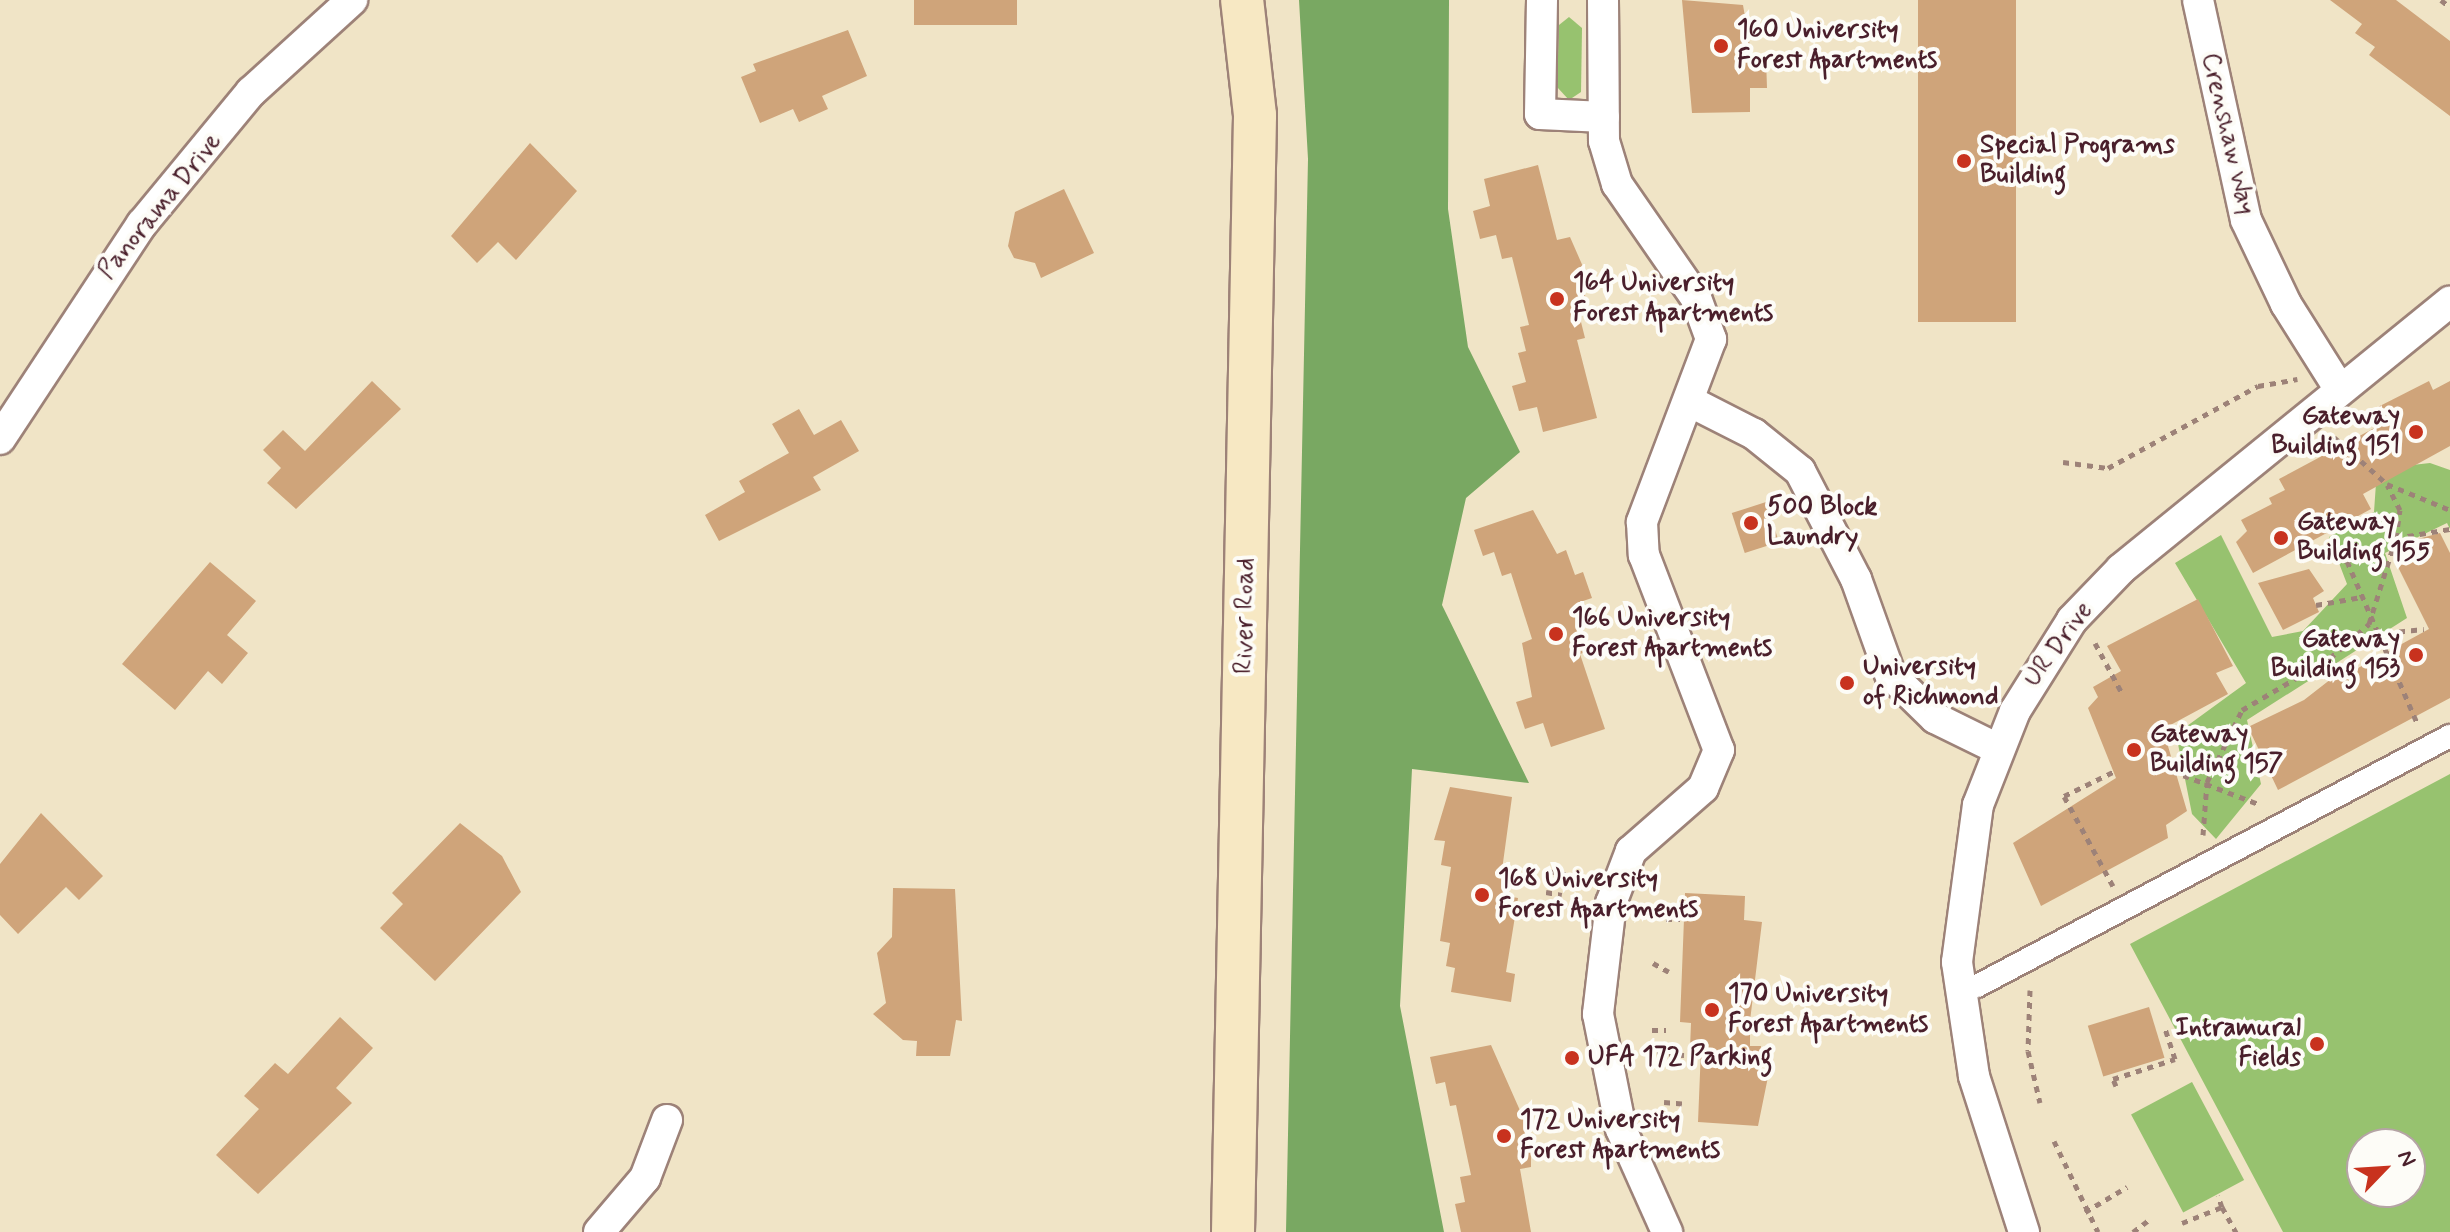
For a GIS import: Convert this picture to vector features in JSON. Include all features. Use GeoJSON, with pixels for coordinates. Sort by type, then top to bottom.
{"type":"FeatureCollection","features":[{"type":"Feature","properties":{"kind":"main road","name":"River Road"},"geometry":{"type":"LineString","coordinates":[[1233,1232],[1255,146],[1242,0]]}},
{"type":"Feature","properties":{"kind":"street","name":"Panorama Drive"},"geometry":{"type":"LineString","coordinates":[[0,439],[142,224],[251,92],[352,0]]}},
{"type":"Feature","properties":{"kind":"street"},"geometry":{"type":"LineString","coordinates":[[1542,0],[1540,114],[1604,117]]}},
{"type":"Feature","properties":{"kind":"street"},"geometry":{"type":"LineString","coordinates":[[1603,0],[1604,117],[1617,184],[1707,324],[1709,357],[1646,499],[1644,555],[1719,750],[1703,788],[1631,851],[1611,903],[1598,1014],[1621,1129],[1667,1232]]}},
{"type":"Feature","properties":{"kind":"street","name":"Crenshaw Way"},"geometry":{"type":"LineString","coordinates":[[2198,0],[2246,220],[2286,304],[2339,388]]}},
{"type":"Feature","properties":{"kind":"street","name":"UR Drive"},"geometry":{"type":"LineString","coordinates":[[2024,1232],[1974,1076],[1958,995],[1961,894],[1998,749],[2034,673],[2098,591],[2339,388],[2450,302]]}},
{"type":"Feature","properties":{"kind":"street"},"geometry":{"type":"LineString","coordinates":[[1689,401],[1754,434],[1800,471],[1856,579],[1890,674],[1935,718],[1998,749]]}},
{"type":"Feature","properties":{"kind":"street"},"geometry":{"type":"LineString","coordinates":[[1977,986],[2450,736]]}},
{"type":"Feature","properties":{"kind":"street"},"geometry":{"type":"LineString","coordinates":[[599,1232],[645,1178],[667,1120]]}},
{"type":"Feature","properties":{"kind":"path"},"geometry":{"type":"LineString","coordinates":[[2441,0],[2450,7]]}},
{"type":"Feature","properties":{"kind":"path"},"geometry":{"type":"LineString","coordinates":[[2063,462],[2108,468],[2214,407],[2288,378]]}},
{"type":"Feature","properties":{"kind":"path"},"geometry":{"type":"LineString","coordinates":[[2322,426],[2387,484],[2450,510]]}},
{"type":"Feature","properties":{"kind":"path"},"geometry":{"type":"LineString","coordinates":[[2211,862],[2202,829],[2207,782],[2242,710],[2330,658],[2369,624],[2396,538],[2400,510],[2387,484]]}},
{"type":"Feature","properties":{"kind":"path"},"geometry":{"type":"LineString","coordinates":[[2333,556],[2347,561],[2396,538],[2450,529]]}},
{"type":"Feature","properties":{"kind":"path"},"geometry":{"type":"LineString","coordinates":[[2347,561],[2369,624],[2429,747]]}},
{"type":"Feature","properties":{"kind":"path"},"geometry":{"type":"LineString","coordinates":[[2316,605],[2361,597]]}},
{"type":"Feature","properties":{"kind":"path"},"geometry":{"type":"LineString","coordinates":[[2375,634],[2424,629]]}},
{"type":"Feature","properties":{"kind":"path"},"geometry":{"type":"LineString","coordinates":[[2094,642],[2123,695]]}},
{"type":"Feature","properties":{"kind":"path"},"geometry":{"type":"LineString","coordinates":[[2172,771],[2207,782],[2291,818]]}},
{"type":"Feature","properties":{"kind":"path"},"geometry":{"type":"LineString","coordinates":[[2113,772],[2064,796],[2124,908]]}},
{"type":"Feature","properties":{"kind":"path"},"geometry":{"type":"LineString","coordinates":[[1548,871],[1568,875]]}},
{"type":"Feature","properties":{"kind":"path"},"geometry":{"type":"LineString","coordinates":[[1546,892],[1562,895]]}},
{"type":"Feature","properties":{"kind":"path"},"geometry":{"type":"LineString","coordinates":[[1666,919],[1680,919]]}},
{"type":"Feature","properties":{"kind":"path"},"geometry":{"type":"LineString","coordinates":[[1653,963],[1669,972]]}},
{"type":"Feature","properties":{"kind":"path"},"geometry":{"type":"LineString","coordinates":[[2020,963],[2031,993],[2028,1051],[2040,1103]]}},
{"type":"Feature","properties":{"kind":"path"},"geometry":{"type":"LineString","coordinates":[[2116,1086],[2113,1079],[2175,1059],[2164,1026]]}},
{"type":"Feature","properties":{"kind":"path"},"geometry":{"type":"LineString","coordinates":[[1652,1030],[1666,1030]]}},
{"type":"Feature","properties":{"kind":"path"},"geometry":{"type":"LineString","coordinates":[[1657,1054],[1684,1055]]}},
{"type":"Feature","properties":{"kind":"path"},"geometry":{"type":"LineString","coordinates":[[1664,1102],[1685,1104]]}},
{"type":"Feature","properties":{"kind":"path"},"geometry":{"type":"LineString","coordinates":[[2054,1141],[2085,1212],[2098,1232]]}},
{"type":"Feature","properties":{"kind":"path"},"geometry":{"type":"LineString","coordinates":[[2085,1212],[2127,1187]]}},
{"type":"Feature","properties":{"kind":"path"},"geometry":{"type":"LineString","coordinates":[[2218,1196],[2236,1232]]}},
{"type":"Feature","properties":{"kind":"path"},"geometry":{"type":"LineString","coordinates":[[2182,1223],[2222,1207]]}},
{"type":"Feature","properties":{"kind":"path"},"geometry":{"type":"LineString","coordinates":[[2133,1232],[2150,1219]]}},
{"type":"Feature","properties":{"kind":"green space"},"geometry":{"type":"Polygon","coordinates":[[[1299,0],[1449,0],[1448,209],[1468,347],[1520,452],[1466,498],[1442,605],[1529,783],[1412,769],[1400,1006],[1444,1232],[1286,1232],[1308,159],[1299,0]]]}},
{"type":"Feature","properties":{"kind":"green space"},"geometry":{"type":"Polygon","coordinates":[[[1569,17],[1582,28],[1581,92],[1569,100],[1557,87],[1559,25],[1569,17]]]}},
{"type":"Feature","properties":{"kind":"green space"},"geometry":{"type":"Polygon","coordinates":[[[2430,463],[2450,470],[2450,529],[2447,523],[2385,553],[2407,618],[2247,720],[2261,784],[2216,839],[2192,814],[2176,734],[2246,683],[2175,563],[2221,535],[2272,637],[2303,631],[2347,584],[2329,537],[2374,512],[2377,469],[2430,463]]]}},
{"type":"Feature","properties":{"kind":"green space","name":"Intramural Fields"},"geometry":{"type":"Polygon","coordinates":[[[2450,774],[2450,1232],[2283,1232],[2130,944],[2450,774]]]}},
{"type":"Feature","properties":{"kind":"green space"},"geometry":{"type":"Polygon","coordinates":[[[2192,1082],[2244,1180],[2183,1212],[2131,1114],[2192,1082]]]}},
{"type":"Feature","properties":{"kind":"building"},"geometry":{"type":"Polygon","coordinates":[[[914,0],[1017,0],[1017,25],[914,25],[914,0]]]}},
{"type":"Feature","properties":{"kind":"building","name":"160 University Forest Apartments"},"geometry":{"type":"Polygon","coordinates":[[[1682,0],[1743,5],[1752,58],[1766,58],[1767,88],[1750,88],[1750,112],[1692,113],[1682,0]]]}},
{"type":"Feature","properties":{"kind":"building","name":"Special Programs Building"},"geometry":{"type":"Polygon","coordinates":[[[1918,0],[2016,0],[2016,322],[1918,322],[1918,0]]]}},
{"type":"Feature","properties":{"kind":"building"},"geometry":{"type":"Polygon","coordinates":[[[2330,0],[2396,0],[2450,41],[2450,116],[2369,55],[2375,47],[2355,33],[2362,24],[2330,0]]]}},
{"type":"Feature","properties":{"kind":"building"},"geometry":{"type":"Polygon","coordinates":[[[848,30],[867,76],[822,96],[828,109],[799,122],[793,109],[760,123],[741,77],[756,71],[753,64],[848,30]]]}},
{"type":"Feature","properties":{"kind":"building"},"geometry":{"type":"Polygon","coordinates":[[[530,143],[577,191],[516,260],[498,242],[477,263],[451,236],[530,143]]]}},
{"type":"Feature","properties":{"kind":"building","name":"164 University Forest Apartments"},"geometry":{"type":"Polygon","coordinates":[[[1538,165],[1557,240],[1570,237],[1591,285],[1583,287],[1589,311],[1579,314],[1585,338],[1577,340],[1597,418],[1543,432],[1537,407],[1519,411],[1512,386],[1526,382],[1518,353],[1526,351],[1520,327],[1529,325],[1512,257],[1502,259],[1496,235],[1480,239],[1473,211],[1490,206],[1484,179],[1538,165]]]}},
{"type":"Feature","properties":{"kind":"building"},"geometry":{"type":"Polygon","coordinates":[[[1064,189],[1094,253],[1041,278],[1035,263],[1014,258],[1008,246],[1015,212],[1064,189]]]}},
{"type":"Feature","properties":{"kind":"building"},"geometry":{"type":"Polygon","coordinates":[[[372,381],[401,409],[296,509],[267,483],[281,468],[263,450],[283,430],[305,451],[372,381]]]}},
{"type":"Feature","properties":{"kind":"building"},"geometry":{"type":"Polygon","coordinates":[[[2429,381],[2433,390],[2450,381],[2450,446],[2363,494],[2371,509],[2253,573],[2236,542],[2247,531],[2241,520],[2272,504],[2269,498],[2285,490],[2279,479],[2378,426],[2370,411],[2429,381]]]}},
{"type":"Feature","properties":{"kind":"building"},"geometry":{"type":"Polygon","coordinates":[[[799,409],[814,435],[841,420],[859,451],[813,477],[821,490],[719,541],[705,515],[745,492],[739,481],[789,453],[772,424],[799,409]]]}},
{"type":"Feature","properties":{"kind":"building","name":"500 Block Laundry"},"geometry":{"type":"Polygon","coordinates":[[[1766,502],[1779,542],[1745,553],[1732,513],[1766,502]]]}},
{"type":"Feature","properties":{"kind":"building","name":"166 University Forest Apartments"},"geometry":{"type":"Polygon","coordinates":[[[1533,510],[1557,554],[1566,550],[1575,575],[1583,572],[1592,598],[1583,601],[1591,624],[1581,628],[1589,651],[1580,654],[1605,729],[1551,747],[1543,723],[1525,729],[1516,702],[1532,697],[1522,643],[1532,639],[1511,573],[1502,576],[1494,552],[1483,556],[1474,530],[1533,510]]]}},
{"type":"Feature","properties":{"kind":"building","name":"Gateway Building 153"},"geometry":{"type":"Polygon","coordinates":[[[2440,533],[2450,553],[2450,698],[2278,790],[2248,727],[2304,700],[2349,665],[2358,668],[2429,629],[2394,559],[2414,540],[2440,533]]]}},
{"type":"Feature","properties":{"kind":"building"},"geometry":{"type":"Polygon","coordinates":[[[210,562],[256,601],[227,635],[248,653],[222,684],[208,671],[175,710],[122,664],[210,562]]]}},
{"type":"Feature","properties":{"kind":"building"},"geometry":{"type":"Polygon","coordinates":[[[2309,569],[2324,591],[2313,598],[2319,612],[2283,630],[2258,583],[2309,569]]]}},
{"type":"Feature","properties":{"kind":"building","name":"Gateway Building 157"},"geometry":{"type":"Polygon","coordinates":[[[2198,599],[2233,666],[2216,673],[2228,694],[2163,729],[2187,811],[2166,825],[2168,838],[2041,906],[2013,843],[2116,778],[2088,708],[2098,697],[2093,687],[2121,671],[2107,646],[2198,599]]]}},
{"type":"Feature","properties":{"kind":"building","name":"168 University Forest Apartments"},"geometry":{"type":"Polygon","coordinates":[[[1450,787],[1512,797],[1502,870],[1511,871],[1507,896],[1518,898],[1506,972],[1515,974],[1511,1002],[1451,992],[1455,968],[1446,966],[1450,943],[1440,941],[1451,867],[1441,865],[1445,841],[1434,840],[1450,787]]]}},
{"type":"Feature","properties":{"kind":"building"},"geometry":{"type":"Polygon","coordinates":[[[41,813],[103,876],[79,900],[66,887],[18,934],[0,915],[0,864],[41,813]]]}},
{"type":"Feature","properties":{"kind":"building"},"geometry":{"type":"Polygon","coordinates":[[[460,823],[502,856],[521,892],[435,981],[380,928],[403,904],[392,893],[460,823]]]}},
{"type":"Feature","properties":{"kind":"building"},"geometry":{"type":"Polygon","coordinates":[[[893,888],[955,889],[962,1021],[956,1020],[950,1056],[916,1056],[917,1041],[903,1040],[873,1014],[886,1003],[877,953],[892,937],[893,888]]]}},
{"type":"Feature","properties":{"kind":"building","name":"170 University Forest Apartments"},"geometry":{"type":"Polygon","coordinates":[[[1685,893],[1745,896],[1744,920],[1762,922],[1750,1021],[1750,1046],[1761,1046],[1759,1072],[1769,1072],[1758,1126],[1698,1122],[1701,1049],[1690,1048],[1691,1023],[1680,1022],[1685,893]]]}},
{"type":"Feature","properties":{"kind":"building"},"geometry":{"type":"Polygon","coordinates":[[[2149,1007],[2164,1058],[2103,1076],[2088,1026],[2149,1007]]]}},
{"type":"Feature","properties":{"kind":"building"},"geometry":{"type":"Polygon","coordinates":[[[340,1017],[373,1048],[336,1088],[352,1103],[258,1194],[216,1155],[259,1109],[244,1096],[275,1063],[288,1074],[340,1017]]]}},
{"type":"Feature","properties":{"kind":"building","name":"172 University Forest Apartments"},"geometry":{"type":"Polygon","coordinates":[[[1491,1045],[1522,1115],[1531,1113],[1531,1167],[1520,1169],[1531,1232],[1461,1232],[1455,1204],[1465,1202],[1460,1177],[1471,1175],[1456,1105],[1450,1106],[1445,1082],[1436,1084],[1430,1057],[1491,1045]]]}},
{"type":"Feature","properties":{"kind":"place","name":"160 University Forest Apartments"},"geometry":{"type":"Point","coordinates":[1721,46]}},
{"type":"Feature","properties":{"kind":"place","name":"Special Programs Building"},"geometry":{"type":"Point","coordinates":[1964,161]}},
{"type":"Feature","properties":{"kind":"place","name":"164 University Forest Apartments"},"geometry":{"type":"Point","coordinates":[1557,299]}},
{"type":"Feature","properties":{"kind":"place","name":"Gateway Building 151"},"geometry":{"type":"Point","coordinates":[2416,432]}},
{"type":"Feature","properties":{"kind":"place","name":"500 Block Laundry"},"geometry":{"type":"Point","coordinates":[1751,523]}},
{"type":"Feature","properties":{"kind":"place","name":"Gateway Building 155"},"geometry":{"type":"Point","coordinates":[2281,538]}},
{"type":"Feature","properties":{"kind":"place","name":"166 University Forest Apartments"},"geometry":{"type":"Point","coordinates":[1556,634]}},
{"type":"Feature","properties":{"kind":"place","name":"Gateway Building 153"},"geometry":{"type":"Point","coordinates":[2416,655]}},
{"type":"Feature","properties":{"kind":"place","name":"University of Richmond"},"geometry":{"type":"Point","coordinates":[1847,683]}},
{"type":"Feature","properties":{"kind":"place","name":"Gateway Building 157"},"geometry":{"type":"Point","coordinates":[2134,750]}},
{"type":"Feature","properties":{"kind":"place","name":"168 University Forest Apartments"},"geometry":{"type":"Point","coordinates":[1482,895]}},
{"type":"Feature","properties":{"kind":"place","name":"170 University Forest Apartments"},"geometry":{"type":"Point","coordinates":[1712,1010]}},
{"type":"Feature","properties":{"kind":"place","name":"Intramural Fields"},"geometry":{"type":"Point","coordinates":[2317,1044]}},
{"type":"Feature","properties":{"kind":"place","name":"UFA 172 Parking"},"geometry":{"type":"Point","coordinates":[1572,1058]}},
{"type":"Feature","properties":{"kind":"place","name":"172 University Forest Apartments"},"geometry":{"type":"Point","coordinates":[1504,1136]}}]}
